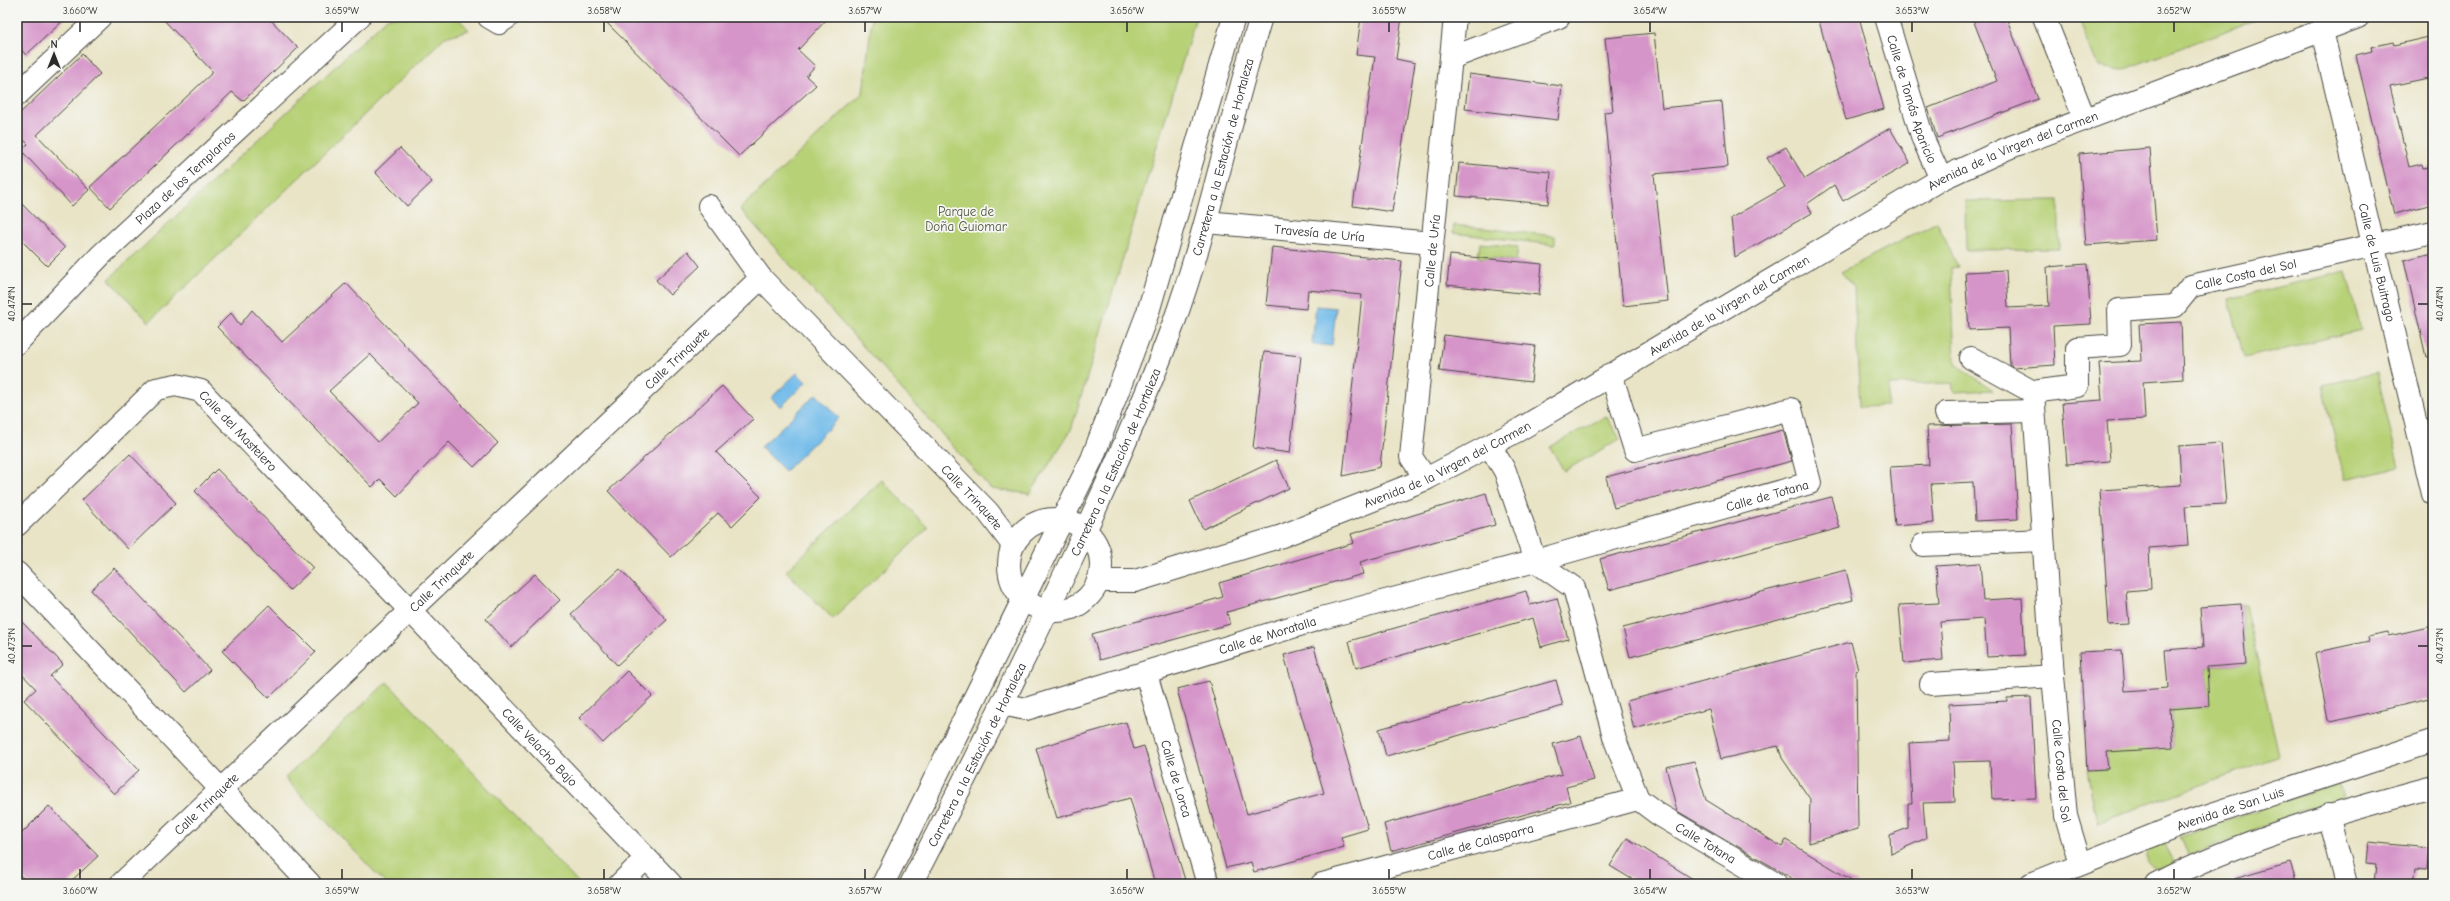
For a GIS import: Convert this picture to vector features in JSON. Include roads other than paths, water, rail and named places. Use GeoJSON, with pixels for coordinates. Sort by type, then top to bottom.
{"type":"FeatureCollection","features":[{"type":"Feature","properties":{"kind":"street"},"geometry":{"type":"LineString","coordinates":[[21,83],[100,17]]}},
{"type":"Feature","properties":{"kind":"street","name":"Plaza de los Templarios"},"geometry":{"type":"LineString","coordinates":[[17,343],[101,255],[359,17]]}},
{"type":"Feature","properties":{"kind":"street"},"geometry":{"type":"LineString","coordinates":[[490,17],[499,23],[508,17]]}},
{"type":"Feature","properties":{"kind":"street","name":"Carretera a la Estación de Hortaleza"},"geometry":{"type":"LineString","coordinates":[[883,884],[1092,459],[1148,312],[1234,17]]}},
{"type":"Feature","properties":{"kind":"street","name":"Carretera a la Estación de Hortaleza"},"geometry":{"type":"LineString","coordinates":[[911,884],[1002,704],[1086,531],[1173,326],[1206,222],[1240,85],[1261,17]]}},
{"type":"Feature","properties":{"kind":"street","name":"Calle de Uría"},"geometry":{"type":"LineString","coordinates":[[1426,479],[1411,457],[1454,17]]}},
{"type":"Feature","properties":{"kind":"street"},"geometry":{"type":"LineString","coordinates":[[1451,58],[1559,17]]}},
{"type":"Feature","properties":{"kind":"street","name":"Calle de Tomás Aparicio"},"geometry":{"type":"LineString","coordinates":[[1886,17],[1923,139],[1941,179]]}},
{"type":"Feature","properties":{"kind":"street"},"geometry":{"type":"LineString","coordinates":[[2044,17],[2085,120]]}},
{"type":"Feature","properties":{"kind":"street","name":"Avenida de la Virgen del Carmen"},"geometry":{"type":"LineString","coordinates":[[1098,581],[1135,581],[1275,538],[1426,479],[1490,446],[1941,179],[2008,148],[2358,17]]}},
{"type":"Feature","properties":{"kind":"street","name":"Calle de Luis Buitrago"},"geometry":{"type":"LineString","coordinates":[[2322,31],[2373,245],[2425,424],[2433,494]]}},
{"type":"Feature","properties":{"kind":"street","name":"Calle Trinquete"},"geometry":{"type":"LineString","coordinates":[[709,206],[761,278],[988,512],[1013,545]]}},
{"type":"Feature","properties":{"kind":"street","name":"Travesía de Uría"},"geometry":{"type":"LineString","coordinates":[[1206,222],[1432,243]]}},
{"type":"Feature","properties":{"kind":"street"},"geometry":{"type":"LineString","coordinates":[[2373,245],[2433,232]]}},
{"type":"Feature","properties":{"kind":"street","name":"Calle Costa del Sol"},"geometry":{"type":"LineString","coordinates":[[1946,413],[2033,402],[2077,386],[2077,348],[2120,345],[2119,310],[2175,306],[2191,286],[2373,245]]}},
{"type":"Feature","properties":{"kind":"street","name":"Calle Trinquete"},"geometry":{"type":"LineString","coordinates":[[121,884],[761,278]]}},
{"type":"Feature","properties":{"kind":"street"},"geometry":{"type":"LineString","coordinates":[[1971,358],[2033,402]]}},
{"type":"Feature","properties":{"kind":"street","name":"Calle de Totana"},"geometry":{"type":"LineString","coordinates":[[1535,561],[1810,483],[1791,409],[1635,450],[1611,374]]}},
{"type":"Feature","properties":{"kind":"street","name":"Calle del Mastelero"},"geometry":{"type":"LineString","coordinates":[[17,526],[156,389],[176,385],[191,387],[202,391],[409,611]]}},
{"type":"Feature","properties":{"kind":"street","name":"Calle Costa del Sol"},"geometry":{"type":"LineString","coordinates":[[2033,402],[2053,676],[2066,816],[2080,864]]}},
{"type":"Feature","properties":{"kind":"street"},"geometry":{"type":"LineString","coordinates":[[1490,446],[1505,472],[1535,561],[1574,588],[1615,740],[1638,799]]}},
{"type":"Feature","properties":{"kind":"street"},"geometry":{"type":"LineString","coordinates":[[1047,519],[1062,519],[1075,523],[1086,531],[1095,541],[1100,554],[1101,567],[1098,581],[1090,594],[1078,604],[1064,610],[1048,611],[1024,599],[1015,588],[1010,574],[1009,559],[1013,545],[1022,533],[1033,524],[1047,519]]}},
{"type":"Feature","properties":{"kind":"street"},"geometry":{"type":"LineString","coordinates":[[1922,545],[2043,540]]}},
{"type":"Feature","properties":{"kind":"street","name":"Calle de Moratalla"},"geometry":{"type":"LineString","coordinates":[[1002,704],[1026,709],[1146,674],[1322,618],[1535,561]]}},
{"type":"Feature","properties":{"kind":"street"},"geometry":{"type":"LineString","coordinates":[[17,573],[310,884]]}},
{"type":"Feature","properties":{"kind":"street","name":"Calle Velacho Bajo"},"geometry":{"type":"LineString","coordinates":[[409,611],[671,884]]}},
{"type":"Feature","properties":{"kind":"street","name":"Calle de Lorca"},"geometry":{"type":"LineString","coordinates":[[1146,674],[1208,884]]}},
{"type":"Feature","properties":{"kind":"street"},"geometry":{"type":"LineString","coordinates":[[1931,684],[2053,676]]}},
{"type":"Feature","properties":{"kind":"street","name":"Avenida de San Luis"},"geometry":{"type":"LineString","coordinates":[[2031,884],[2182,824],[2433,741]]}},
{"type":"Feature","properties":{"kind":"street"},"geometry":{"type":"LineString","coordinates":[[2156,884],[2186,869],[2265,836],[2328,815],[2433,787]]}},
{"type":"Feature","properties":{"kind":"street","name":"Calle de Calasparra"},"geometry":{"type":"LineString","coordinates":[[1322,884],[1638,799]]}},
{"type":"Feature","properties":{"kind":"street","name":"Calle Totana"},"geometry":{"type":"LineString","coordinates":[[1638,799],[1658,814],[1776,884]]}},
{"type":"Feature","properties":{"kind":"street"},"geometry":{"type":"LineString","coordinates":[[2328,815],[2346,884]]}},
{"type":"Feature","properties":{"kind":"street"},"geometry":{"type":"LineString","coordinates":[[620,884],[646,858]]}},
{"type":"Feature","properties":{"kind":"water"},"geometry":{"type":"Polygon","coordinates":[[[1316,306],[1336,308],[1332,346],[1312,344],[1316,306]]]}},
{"type":"Feature","properties":{"kind":"water"},"geometry":{"type":"Polygon","coordinates":[[[797,373],[806,382],[781,407],[771,398],[797,373]]]}},
{"type":"Feature","properties":{"kind":"water"},"geometry":{"type":"Polygon","coordinates":[[[816,394],[839,418],[785,471],[761,447],[816,394]]]}},
{"type":"Feature","properties":{"kind":"park label","name":"Parque de Doña Guiomar"},"geometry":{"type":"Point","coordinates":[966,218]}}]}
